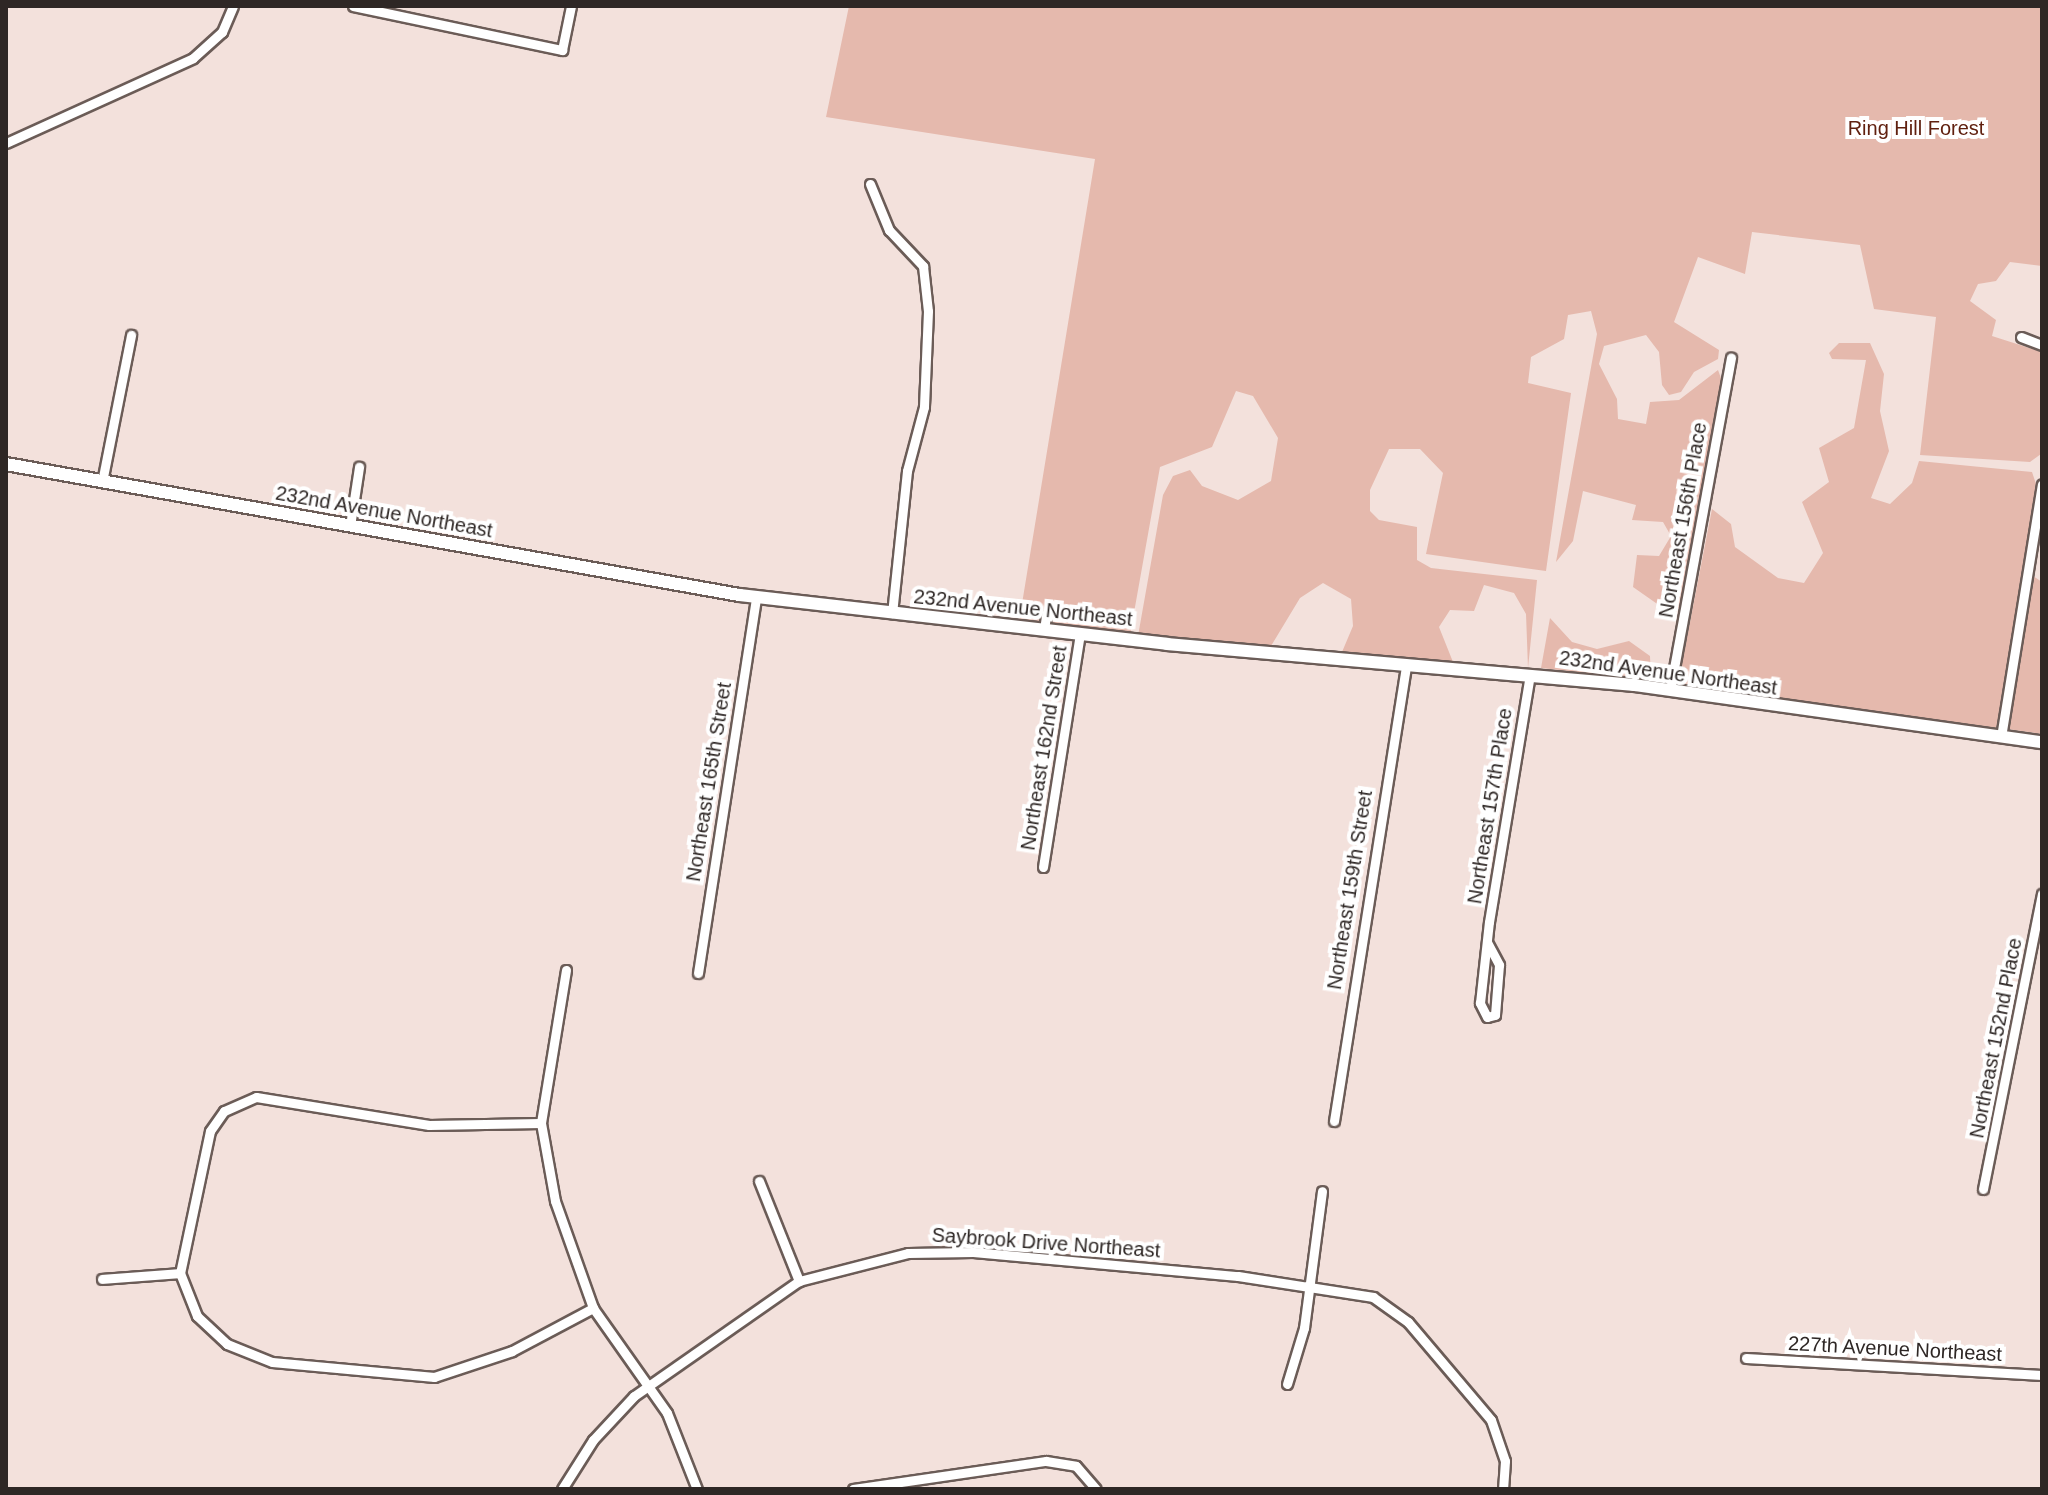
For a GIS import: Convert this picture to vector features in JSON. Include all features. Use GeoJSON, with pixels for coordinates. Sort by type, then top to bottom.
{"type":"FeatureCollection","features":[{"type":"Feature","properties":{"kind":"street"},"geometry":{"type":"LineString","coordinates":[[6,143],[193,58],[222,32],[233,6]]}},
{"type":"Feature","properties":{"kind":"street"},"geometry":{"type":"LineString","coordinates":[[353,6],[562,50],[571,6]]}},
{"type":"Feature","properties":{"kind":"street"},"geometry":{"type":"LineString","coordinates":[[870,184],[889,230],[923,266],[928,311],[924,407],[909,460],[892,613]]}},
{"type":"Feature","properties":{"kind":"street"},"geometry":{"type":"LineString","coordinates":[[102,482],[131,335]]}},
{"type":"Feature","properties":{"kind":"street"},"geometry":{"type":"LineString","coordinates":[[2021,337],[2042,345]]}},
{"type":"Feature","properties":{"kind":"street","name":"Northeast 156th Place"},"geometry":{"type":"LineString","coordinates":[[1670,690],[1731,358]]}},
{"type":"Feature","properties":{"kind":"street","name":"232nd Avenue Northeast"},"geometry":{"type":"LineString","coordinates":[[6,464],[756,597],[1080,634],[1670,690],[2042,742]]}},
{"type":"Feature","properties":{"kind":"street"},"geometry":{"type":"LineString","coordinates":[[350,526],[359,467]]}},
{"type":"Feature","properties":{"kind":"street"},"geometry":{"type":"LineString","coordinates":[[2001,737],[2042,484]]}},
{"type":"Feature","properties":{"kind":"street","name":"Northeast 165th Street"},"geometry":{"type":"LineString","coordinates":[[698,973],[756,597]]}},
{"type":"Feature","properties":{"kind":"street"},"geometry":{"type":"LineString","coordinates":[[1044,630],[1046,616]]}},
{"type":"Feature","properties":{"kind":"street","name":"Northeast 162nd Street"},"geometry":{"type":"LineString","coordinates":[[1043,867],[1080,634]]}},
{"type":"Feature","properties":{"kind":"street","name":"Northeast 159th Street"},"geometry":{"type":"LineString","coordinates":[[1334,1121],[1406,667]]}},
{"type":"Feature","properties":{"kind":"street","name":"Northeast 157th Place"},"geometry":{"type":"LineString","coordinates":[[1487,942],[1499,965],[1495,1015],[1487,1017],[1480,1003],[1487,942],[1530,675]]}},
{"type":"Feature","properties":{"kind":"street","name":"Northeast 152nd Place"},"geometry":{"type":"LineString","coordinates":[[1983,1189],[2042,894]]}},
{"type":"Feature","properties":{"kind":"street"},"geometry":{"type":"LineString","coordinates":[[566,970],[541,1123],[555,1201],[593,1308],[677,1433],[697,1489]]}},
{"type":"Feature","properties":{"kind":"street"},"geometry":{"type":"LineString","coordinates":[[541,1123],[429,1125],[256,1097],[224,1111],[210,1131],[180,1273],[197,1316],[227,1344],[272,1362],[434,1377],[512,1351],[593,1308]]}},
{"type":"Feature","properties":{"kind":"street"},"geometry":{"type":"LineString","coordinates":[[759,1181],[799,1281]]}},
{"type":"Feature","properties":{"kind":"street"},"geometry":{"type":"LineString","coordinates":[[1287,1384],[1310,1284],[1322,1191]]}},
{"type":"Feature","properties":{"kind":"street","name":"Saybrook Drive Northeast"},"geometry":{"type":"LineString","coordinates":[[562,1489],[593,1440],[646,1387],[799,1281],[908,1253],[973,1252],[1310,1284],[1373,1297],[1402,1316],[1500,1437],[1503,1489]]}},
{"type":"Feature","properties":{"kind":"street"},"geometry":{"type":"LineString","coordinates":[[102,1279],[180,1273]]}},
{"type":"Feature","properties":{"kind":"street","name":"227th Avenue Northeast"},"geometry":{"type":"LineString","coordinates":[[1746,1358],[2042,1375]]}},
{"type":"Feature","properties":{"kind":"street"},"geometry":{"type":"LineString","coordinates":[[853,1489],[1046,1461],[1076,1466],[1096,1489]]}},
{"type":"Feature","properties":{"kind":"green space","name":"Ring Hill Forest"},"geometry":{"type":"Polygon","coordinates":[[[849,6],[2042,6],[2042,266],[2010,262],[1996,281],[1978,284],[1970,301],[1996,320],[1992,336],[2042,352],[2041,454],[2030,462],[1920,455],[1936,317],[1874,309],[1860,245],[1752,232],[1745,274],[1698,257],[1674,322],[1719,350],[1718,359],[1694,372],[1681,392],[1669,395],[1662,385],[1659,352],[1646,335],[1604,346],[1599,364],[1617,399],[1618,419],[1646,424],[1650,402],[1679,400],[1718,370],[1722,381],[1680,608],[1663,608],[1633,587],[1637,555],[1659,556],[1671,536],[1663,522],[1632,520],[1636,505],[1583,491],[1573,541],[1556,562],[1597,334],[1591,311],[1568,315],[1564,339],[1531,357],[1528,383],[1571,393],[1546,571],[1426,554],[1443,473],[1420,449],[1389,449],[1370,490],[1370,511],[1379,520],[1417,527],[1417,560],[1431,568],[1537,580],[1528,668],[1526,614],[1514,593],[1484,585],[1474,611],[1450,610],[1439,627],[1453,662],[1342,652],[1353,626],[1351,599],[1323,583],[1300,598],[1271,646],[1138,636],[1163,495],[1173,476],[1190,470],[1202,486],[1238,500],[1271,481],[1278,438],[1253,396],[1236,391],[1212,447],[1160,467],[1130,635],[1019,622],[1095,159],[826,117],[849,6]]]}},
{"type":"Feature","properties":{"kind":"green space"},"geometry":{"type":"Polygon","coordinates":[[[1839,343],[1870,343],[1884,374],[1880,411],[1889,451],[1871,498],[1890,504],[1912,483],[1919,461],[2032,472],[2036,484],[1997,728],[1678,684],[1712,509],[1731,524],[1735,547],[1778,578],[1804,583],[1823,553],[1802,502],[1829,482],[1819,448],[1854,428],[1866,360],[1832,359],[1829,353],[1839,343]]]}},
{"type":"Feature","properties":{"kind":"green space"},"geometry":{"type":"Polygon","coordinates":[[[2033,576],[2042,582],[2042,734],[2007,729],[2033,576]]]}},
{"type":"Feature","properties":{"kind":"green space"},"geometry":{"type":"Polygon","coordinates":[[[1550,618],[1572,642],[1597,649],[1629,641],[1650,656],[1651,680],[1541,668],[1550,618]]]}}]}
